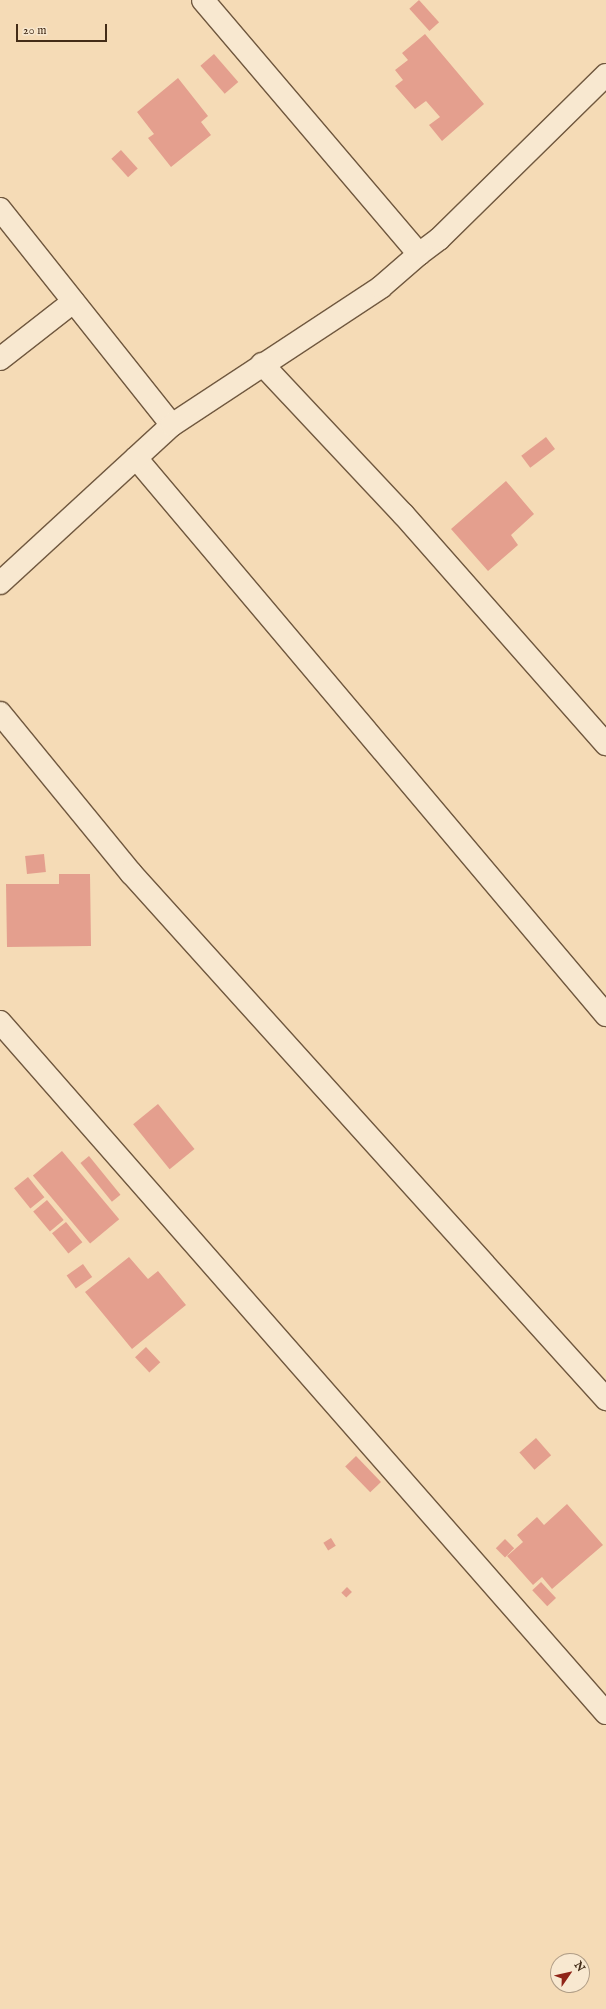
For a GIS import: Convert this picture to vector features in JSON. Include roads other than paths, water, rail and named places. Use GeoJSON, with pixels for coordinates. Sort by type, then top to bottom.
{"type":"FeatureCollection","features":[{"type":"Feature","properties":{"kind":"street"},"geometry":{"type":"LineString","coordinates":[[207,1],[419,254]]}},
{"type":"Feature","properties":{"kind":"street"},"geometry":{"type":"LineString","coordinates":[[0,583],[172,425],[262,364],[381,287],[439,239],[606,76]]}},
{"type":"Feature","properties":{"kind":"street"},"geometry":{"type":"LineString","coordinates":[[0,209],[172,425]]}},
{"type":"Feature","properties":{"kind":"street"},"geometry":{"type":"LineString","coordinates":[[0,359],[73,302]]}},
{"type":"Feature","properties":{"kind":"street"},"geometry":{"type":"LineString","coordinates":[[262,364],[403,514],[606,744]]}},
{"type":"Feature","properties":{"kind":"street"},"geometry":{"type":"LineString","coordinates":[[136,458],[606,1016]]}},
{"type":"Feature","properties":{"kind":"street"},"geometry":{"type":"LineString","coordinates":[[0,713],[131,873],[606,1399]]}},
{"type":"Feature","properties":{"kind":"street"},"geometry":{"type":"LineString","coordinates":[[0,1022],[606,1713]]}}]}
